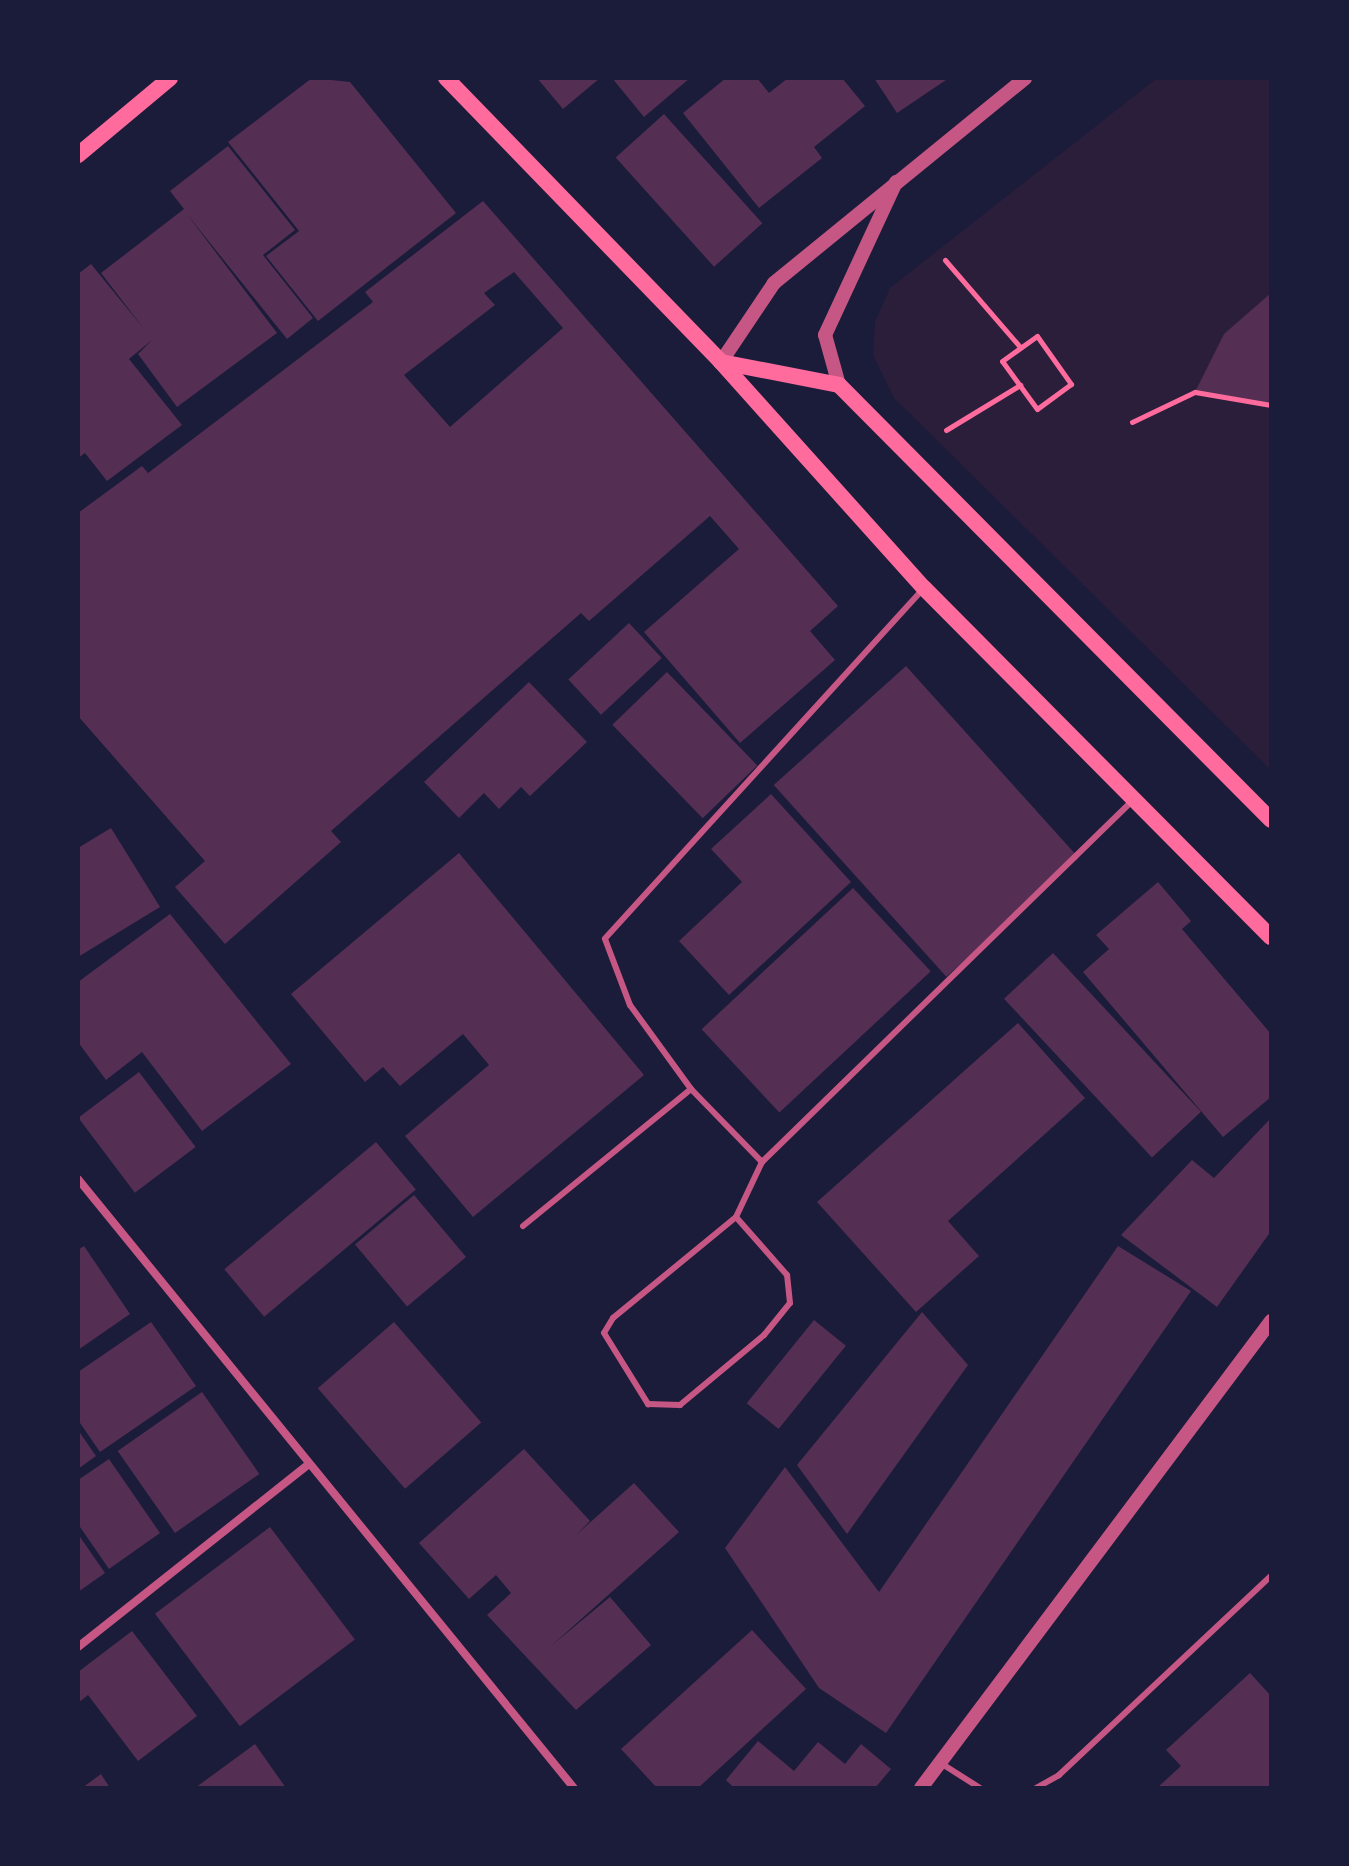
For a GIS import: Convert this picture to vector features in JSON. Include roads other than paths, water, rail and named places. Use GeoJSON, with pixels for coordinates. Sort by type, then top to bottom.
{"type":"FeatureCollection","features":[{"type":"Feature","properties":{"kind":"main road"},"geometry":{"type":"LineString","coordinates":[[78,155],[170,78]]}},
{"type":"Feature","properties":{"kind":"main road"},"geometry":{"type":"LineString","coordinates":[[446,78],[721,362],[924,588],[1271,937]]}},
{"type":"Feature","properties":{"kind":"main road"},"geometry":{"type":"LineString","coordinates":[[721,362],[839,385],[1271,820]]}},
{"type":"Feature","properties":{"kind":"street"},"geometry":{"type":"LineString","coordinates":[[721,362],[774,283],[899,175],[1025,78]]}},
{"type":"Feature","properties":{"kind":"street"},"geometry":{"type":"LineString","coordinates":[[839,385],[825,335],[899,175]]}},
{"type":"Feature","properties":{"kind":"street"},"geometry":{"type":"LineString","coordinates":[[78,1179],[306,1466],[574,1788]]}},
{"type":"Feature","properties":{"kind":"street"},"geometry":{"type":"LineString","coordinates":[[921,1788],[1271,1321]]}},
{"type":"Feature","properties":{"kind":"street"},"geometry":{"type":"LineString","coordinates":[[78,1647],[306,1466]]}},
{"type":"Feature","properties":{"kind":"lane"},"geometry":{"type":"LineString","coordinates":[[762,1162],[691,1089],[630,1005],[605,939],[924,588]]}},
{"type":"Feature","properties":{"kind":"lane"},"geometry":{"type":"LineString","coordinates":[[736,1217],[787,1275],[790,1303],[764,1335],[680,1405],[663,1410],[648,1404],[604,1333],[613,1318],[736,1217],[762,1162],[1135,798]]}},
{"type":"Feature","properties":{"kind":"lane"},"geometry":{"type":"LineString","coordinates":[[523,1226],[691,1089]]}},
{"type":"Feature","properties":{"kind":"lane"},"geometry":{"type":"LineString","coordinates":[[1036,1788],[1059,1775],[1271,1576]]}},
{"type":"Feature","properties":{"kind":"lane"},"geometry":{"type":"LineString","coordinates":[[939,1762],[980,1788]]}}]}
